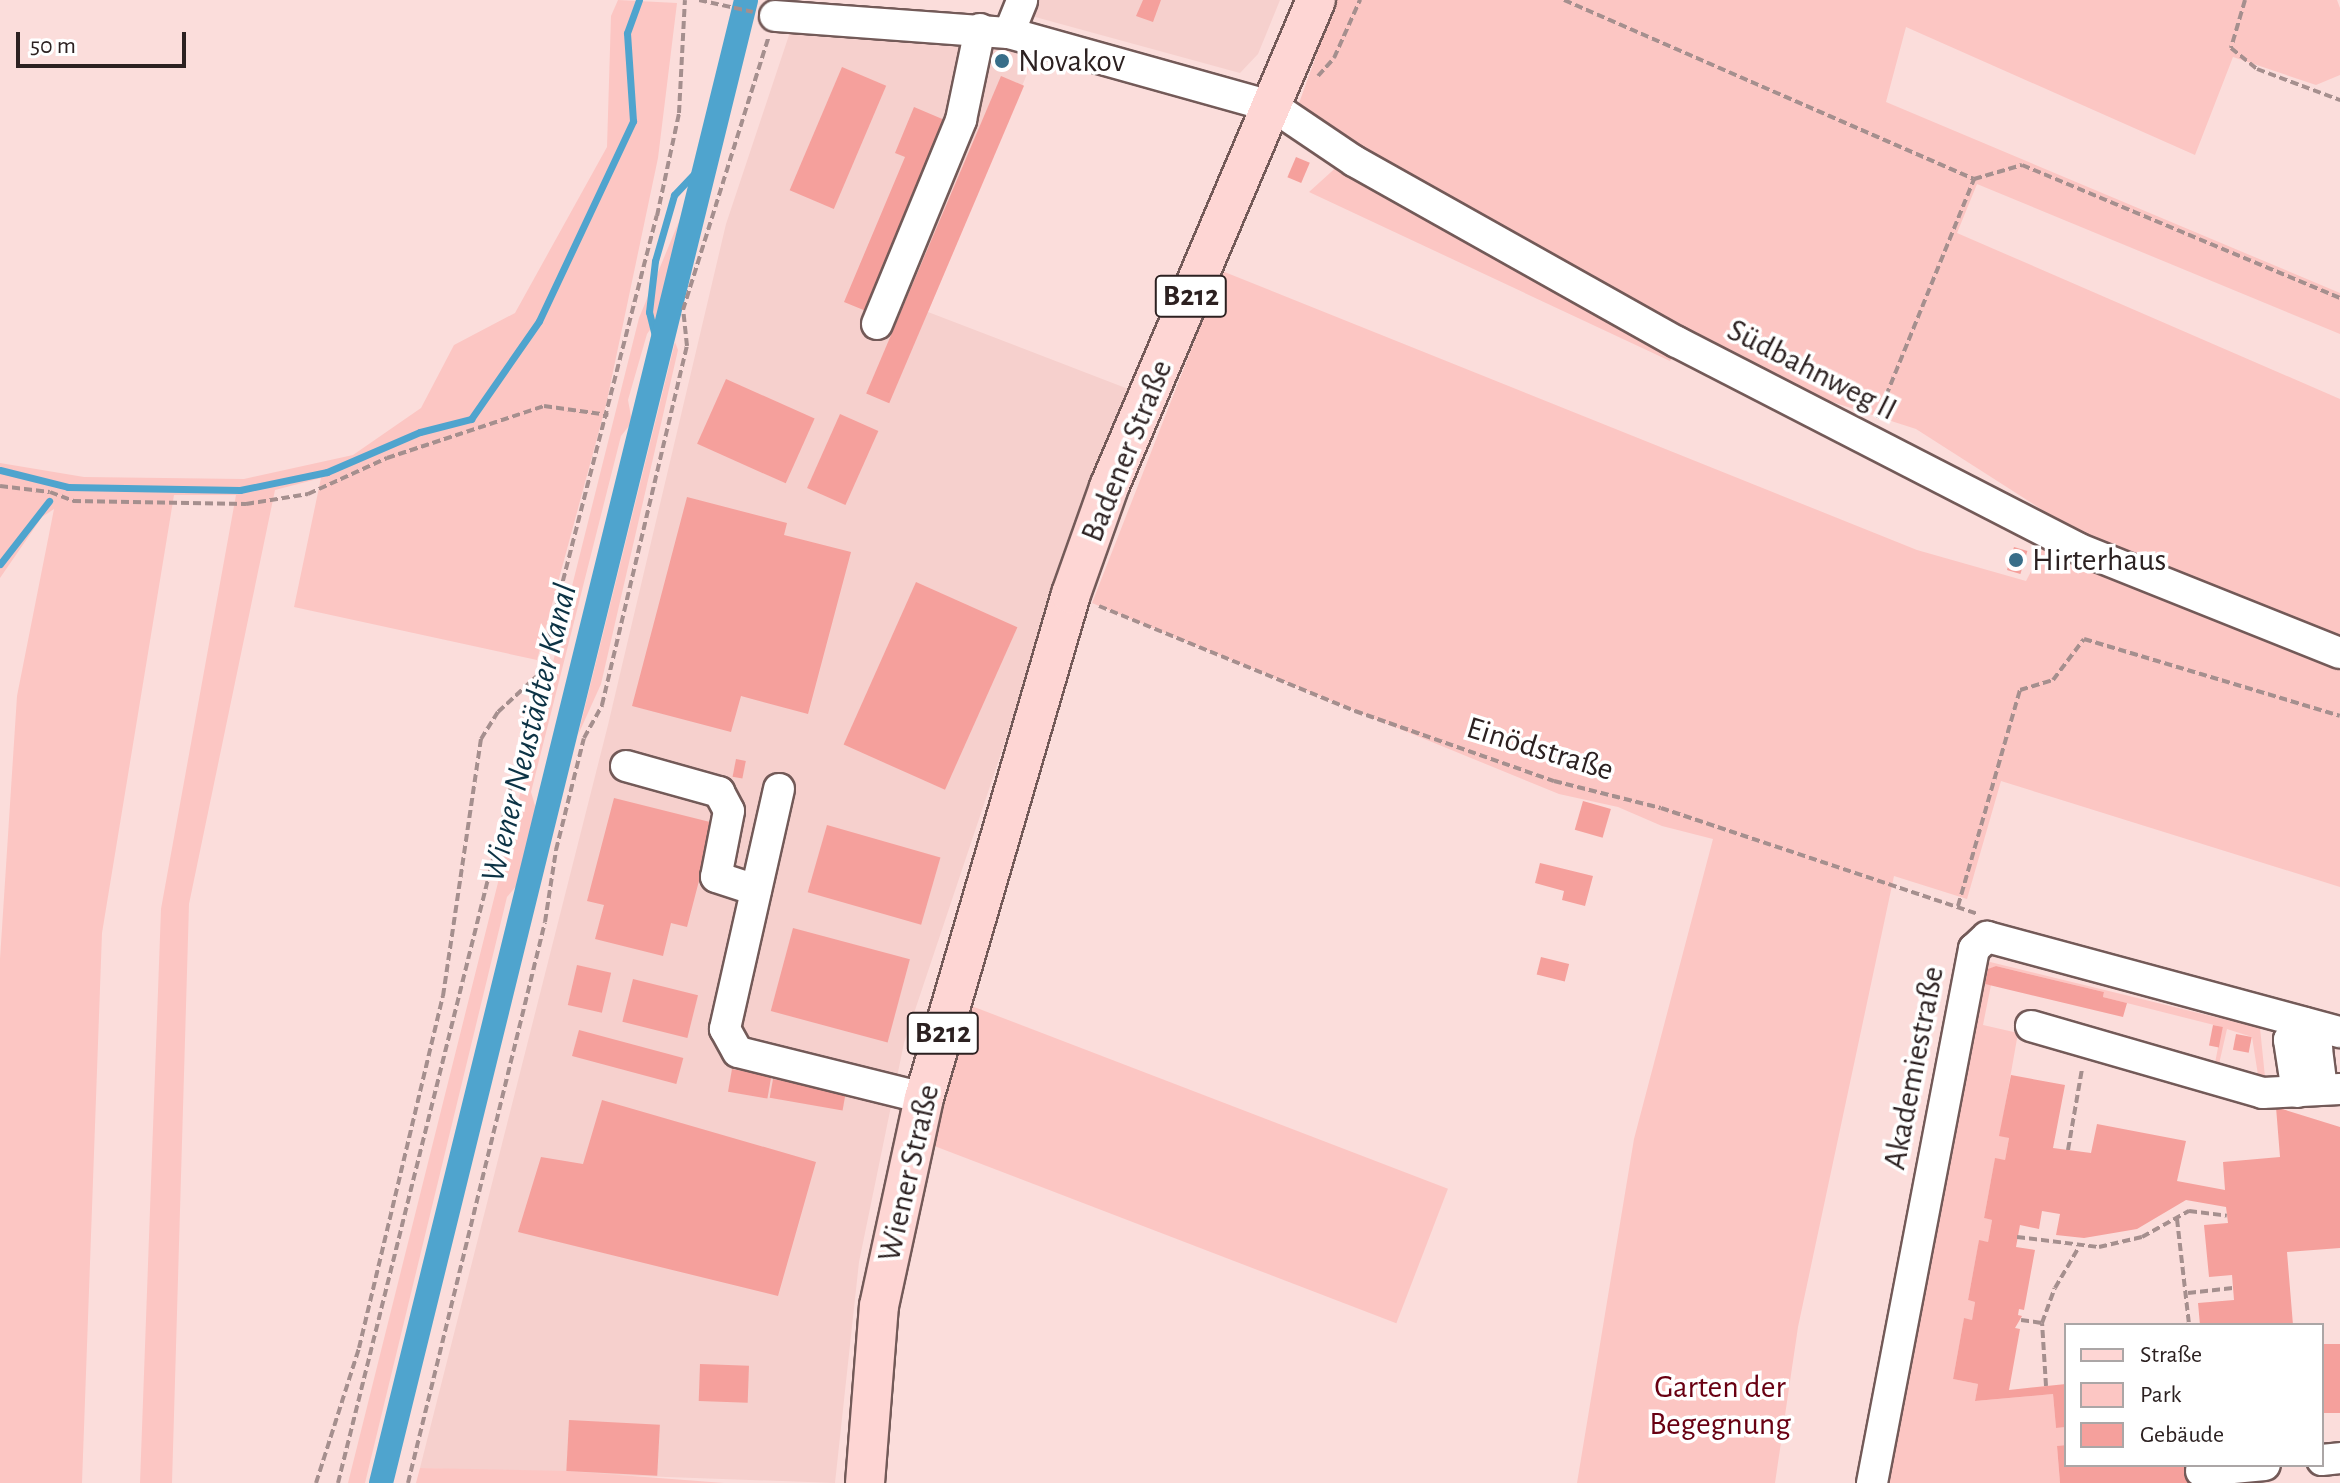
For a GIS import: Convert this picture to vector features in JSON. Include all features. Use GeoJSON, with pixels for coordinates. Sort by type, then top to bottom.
{"type":"FeatureCollection","features":[{"type":"Feature","properties":{"kind":"main road","name":"Badener Straße"},"geometry":{"type":"LineString","coordinates":[[1071,594],[1109,487],[1274,107],[1316,0]]}},
{"type":"Feature","properties":{"kind":"main road","name":"Wiener Straße"},"geometry":{"type":"LineString","coordinates":[[865,1483],[879,1306],[924,1098],[1071,594]]}},
{"type":"Feature","properties":{"kind":"street"},"geometry":{"type":"LineString","coordinates":[[877,324],[995,31],[1022,0]]}},
{"type":"Feature","properties":{"kind":"street","name":"Südbahnweg II"},"geometry":{"type":"LineString","coordinates":[[775,16],[995,31],[1274,107],[1354,161],[1677,342],[2077,548],[2340,653]]}},
{"type":"Feature","properties":{"kind":"street"},"geometry":{"type":"LineString","coordinates":[[626,766],[719,792],[729,811],[716,877],[756,890]]}},
{"type":"Feature","properties":{"kind":"street"},"geometry":{"type":"LineString","coordinates":[[779,789],[725,1029],[738,1052],[924,1098]]}},
{"type":"Feature","properties":{"kind":"street"},"geometry":{"type":"LineString","coordinates":[[1987,937],[2340,1032]]}},
{"type":"Feature","properties":{"kind":"street","name":"Akademiestraße"},"geometry":{"type":"LineString","coordinates":[[1872,1483],[1974,949],[1987,937]]}},
{"type":"Feature","properties":{"kind":"street"},"geometry":{"type":"LineString","coordinates":[[2031,1026],[2219,1083],[2263,1093],[2320,1090],[2289,1040],[2304,1023]]}},
{"type":"Feature","properties":{"kind":"street"},"geometry":{"type":"LineString","coordinates":[[2201,1471],[2244,1467]]}},
{"type":"Feature","properties":{"kind":"path"},"geometry":{"type":"LineString","coordinates":[[338,1483],[539,674],[608,415],[679,113],[685,0]]}},
{"type":"Feature","properties":{"kind":"path"},"geometry":{"type":"LineString","coordinates":[[408,1483],[545,922],[556,850],[584,738],[602,705],[680,376],[687,346],[683,310],[775,16],[699,0]]}},
{"type":"Feature","properties":{"kind":"path"},"geometry":{"type":"LineString","coordinates":[[1564,0],[1974,179],[2022,165],[2340,298]]}},
{"type":"Feature","properties":{"kind":"path"},"geometry":{"type":"LineString","coordinates":[[2245,0],[2231,48],[2257,69],[2340,100]]}},
{"type":"Feature","properties":{"kind":"path"},"geometry":{"type":"LineString","coordinates":[[1869,439],[1974,179]]}},
{"type":"Feature","properties":{"kind":"path"},"geometry":{"type":"LineString","coordinates":[[0,486],[73,501],[246,504],[308,494],[387,458],[544,406],[608,415]]}},
{"type":"Feature","properties":{"kind":"path","name":"Einödstraße"},"geometry":{"type":"LineString","coordinates":[[1071,594],[1355,711],[1540,776],[1661,808],[1958,906],[1985,918],[1987,937]]}},
{"type":"Feature","properties":{"kind":"path"},"geometry":{"type":"LineString","coordinates":[[1958,906],[2020,690],[2053,680],[2084,639],[2340,716]]}},
{"type":"Feature","properties":{"kind":"path"},"geometry":{"type":"LineString","coordinates":[[316,1483],[359,1348],[443,996],[481,739],[498,712],[539,674]]}},
{"type":"Feature","properties":{"kind":"path"},"geometry":{"type":"LineString","coordinates":[[2068,1150],[2087,1043]]}},
{"type":"Feature","properties":{"kind":"path"},"geometry":{"type":"LineString","coordinates":[[2017,1237],[2079,1247],[2142,1237],[2189,1211],[2227,1216]]}},
{"type":"Feature","properties":{"kind":"path"},"geometry":{"type":"LineString","coordinates":[[2177,1219],[2189,1323]]}},
{"type":"Feature","properties":{"kind":"path"},"geometry":{"type":"LineString","coordinates":[[2046,1386],[2042,1323],[2055,1288],[2079,1247]]}},
{"type":"Feature","properties":{"kind":"path"},"geometry":{"type":"LineString","coordinates":[[2187,1293],[2233,1288]]}},
{"type":"Feature","properties":{"kind":"path"},"geometry":{"type":"LineString","coordinates":[[2021,1320],[2042,1323]]}},
{"type":"Feature","properties":{"kind":"shaded area"},"geometry":{"type":"Polygon","coordinates":[[[1015,0],[1280,0],[1258,54],[1240,73],[1013,11],[1015,0]]]}},
{"type":"Feature","properties":{"kind":"shaded area"},"geometry":{"type":"Polygon","coordinates":[[[792,26],[1037,50],[928,312],[1136,392],[1049,610],[904,1043],[859,1262],[835,1483],[420,1468],[608,725],[726,224],[792,26]]]}},
{"type":"Feature","properties":{"kind":"green space"},"geometry":{"type":"Polygon","coordinates":[[[618,0],[677,3],[658,158],[606,405],[537,660],[294,607],[321,478],[275,490],[189,904],[172,1483],[140,1483],[161,909],[236,495],[174,495],[102,933],[82,1483],[0,1483],[0,959],[17,696],[54,509],[42,517],[0,578],[0,463],[84,477],[244,479],[353,455],[421,408],[454,345],[515,313],[607,147],[611,16],[618,0]]]}},
{"type":"Feature","properties":{"kind":"green space","name":"Garten der Begegnung"},"geometry":{"type":"Polygon","coordinates":[[[1336,0],[2337,0],[2340,8],[2340,75],[2316,85],[2233,57],[2195,155],[1906,27],[1886,102],[2340,293],[2340,334],[1977,184],[1957,233],[2340,399],[2340,887],[2001,781],[1967,899],[1894,876],[1798,1327],[1775,1483],[1577,1483],[1634,1139],[1713,839],[1662,826],[1618,807],[1559,794],[1092,603],[1222,271],[1917,550],[2026,581],[2058,520],[1916,429],[1677,352],[1670,361],[1309,192],[1341,163],[1298,106],[1336,0]]]}},
{"type":"Feature","properties":{"kind":"green space"},"geometry":{"type":"Polygon","coordinates":[[[687,202],[663,311],[647,334],[628,400],[632,422],[621,436],[531,792],[539,819],[526,875],[507,897],[365,1483],[348,1483],[639,318],[687,202]]]}},
{"type":"Feature","properties":{"kind":"green space"},"geometry":{"type":"Polygon","coordinates":[[[675,342],[678,350],[601,684],[578,735],[675,342]]]}},
{"type":"Feature","properties":{"kind":"green space"},"geometry":{"type":"Polygon","coordinates":[[[1986,961],[2260,1028],[2265,1077],[2258,1075],[2252,1037],[2227,1029],[2219,1064],[2215,1063],[2222,1027],[2103,997],[2104,992],[1996,966],[1988,970],[1985,984],[1991,985],[1983,1025],[2018,1033],[2000,1135],[2009,1138],[2005,1160],[1995,1159],[1984,1218],[1992,1220],[1988,1242],[1979,1241],[1968,1300],[1975,1302],[1972,1320],[1964,1319],[1953,1379],[1978,1384],[1975,1401],[2053,1394],[2056,1428],[2064,1427],[2064,1445],[2057,1446],[2060,1483],[1886,1483],[1986,961]]]}},
{"type":"Feature","properties":{"kind":"green space"},"geometry":{"type":"Polygon","coordinates":[[[969,1005],[1448,1189],[1396,1323],[917,1139],[969,1005]]]}},
{"type":"Feature","properties":{"kind":"green space"},"geometry":{"type":"Polygon","coordinates":[[[420,1468],[567,1471],[724,1483],[416,1483],[420,1468]]]}},
{"type":"Feature","properties":{"kind":"building"},"geometry":{"type":"Polygon","coordinates":[[[1143,0],[1161,0],[1153,22],[1136,16],[1143,0]]]}},
{"type":"Feature","properties":{"kind":"building"},"geometry":{"type":"Polygon","coordinates":[[[842,67],[886,86],[834,209],[790,190],[842,67]]]}},
{"type":"Feature","properties":{"kind":"building"},"geometry":{"type":"Polygon","coordinates":[[[1001,76],[1024,86],[889,403],[866,394],[1001,76]]]}},
{"type":"Feature","properties":{"kind":"building"},"geometry":{"type":"Polygon","coordinates":[[[914,107],[947,121],[866,311],[844,302],[905,157],[895,153],[914,107]]]}},
{"type":"Feature","properties":{"kind":"building"},"geometry":{"type":"Polygon","coordinates":[[[1296,157],[1310,163],[1301,183],[1287,177],[1296,157]]]}},
{"type":"Feature","properties":{"kind":"building"},"geometry":{"type":"Polygon","coordinates":[[[726,379],[815,418],[786,483],[697,444],[726,379]]]}},
{"type":"Feature","properties":{"kind":"building"},"geometry":{"type":"Polygon","coordinates":[[[840,414],[878,431],[845,505],[807,488],[840,414]]]}},
{"type":"Feature","properties":{"kind":"building"},"geometry":{"type":"Polygon","coordinates":[[[687,497],[787,523],[784,535],[851,552],[808,714],[741,696],[731,732],[632,706],[687,497]]]}},
{"type":"Feature","properties":{"kind":"building","name":"Hirterhaus"},"geometry":{"type":"Polygon","coordinates":[[[2014,547],[2027,551],[2020,574],[2007,570],[2014,547]]]}},
{"type":"Feature","properties":{"kind":"building"},"geometry":{"type":"Polygon","coordinates":[[[916,582],[1017,627],[945,790],[844,745],[916,582]]]}},
{"type":"Feature","properties":{"kind":"building"},"geometry":{"type":"Polygon","coordinates":[[[736,759],[746,761],[742,779],[733,777],[736,759]]]}},
{"type":"Feature","properties":{"kind":"building"},"geometry":{"type":"Polygon","coordinates":[[[614,798],[714,823],[687,927],[671,923],[663,956],[595,939],[604,905],[587,901],[614,798]]]}},
{"type":"Feature","properties":{"kind":"building"},"geometry":{"type":"Polygon","coordinates":[[[1583,801],[1611,809],[1603,838],[1575,830],[1583,801]]]}},
{"type":"Feature","properties":{"kind":"building"},"geometry":{"type":"Polygon","coordinates":[[[827,825],[940,858],[921,925],[808,892],[827,825]]]}},
{"type":"Feature","properties":{"kind":"building"},"geometry":{"type":"Polygon","coordinates":[[[1540,863],[1593,876],[1585,906],[1562,900],[1564,891],[1535,883],[1540,863]]]}},
{"type":"Feature","properties":{"kind":"building"},"geometry":{"type":"Polygon","coordinates":[[[793,928],[910,959],[888,1042],[771,1011],[793,928]]]}},
{"type":"Feature","properties":{"kind":"building"},"geometry":{"type":"Polygon","coordinates":[[[1541,957],[1569,964],[1565,981],[1537,974],[1541,957]]]}},
{"type":"Feature","properties":{"kind":"building"},"geometry":{"type":"Polygon","coordinates":[[[577,965],[611,973],[602,1013],[568,1005],[577,965]]]}},
{"type":"Feature","properties":{"kind":"building"},"geometry":{"type":"Polygon","coordinates":[[[1996,966],[2104,992],[2103,997],[2127,1003],[2123,1017],[1985,984],[1988,969],[1996,966]]]}},
{"type":"Feature","properties":{"kind":"building"},"geometry":{"type":"Polygon","coordinates":[[[633,979],[698,995],[687,1038],[622,1022],[633,979]]]}},
{"type":"Feature","properties":{"kind":"building"},"geometry":{"type":"Polygon","coordinates":[[[2213,1025],[2223,1027],[2219,1048],[2209,1046],[2213,1025]]]}},
{"type":"Feature","properties":{"kind":"building"},"geometry":{"type":"Polygon","coordinates":[[[579,1030],[683,1058],[676,1084],[572,1056],[579,1030]]]}},
{"type":"Feature","properties":{"kind":"building"},"geometry":{"type":"Polygon","coordinates":[[[2236,1034],[2252,1037],[2249,1053],[2233,1050],[2236,1034]]]}},
{"type":"Feature","properties":{"kind":"building"},"geometry":{"type":"Polygon","coordinates":[[[732,1069],[771,1076],[767,1099],[728,1092],[732,1069]]]}},
{"type":"Feature","properties":{"kind":"building"},"geometry":{"type":"Polygon","coordinates":[[[2011,1075],[2065,1085],[2053,1148],[2091,1153],[2097,1124],[2186,1141],[2177,1181],[2225,1190],[2223,1162],[2280,1157],[2276,1107],[2340,1127],[2340,1248],[2287,1252],[2293,1323],[2200,1323],[2198,1303],[2234,1300],[2232,1275],[2209,1277],[2204,1225],[2228,1223],[2226,1207],[2186,1200],[2137,1229],[2084,1238],[2056,1235],[2060,1214],[2042,1211],[2039,1229],[2020,1225],[2016,1247],[2035,1250],[2024,1310],[2019,1309],[2018,1315],[2022,1316],[2015,1328],[2020,1329],[2009,1390],[2064,1384],[2064,1427],[2056,1428],[2053,1394],[1975,1401],[1978,1384],[1953,1379],[1964,1318],[1972,1320],[1975,1302],[1968,1300],[1979,1240],[1988,1242],[1992,1220],[1984,1218],[1995,1158],[2005,1160],[2009,1138],[1999,1136],[2011,1075]]]}},
{"type":"Feature","properties":{"kind":"building"},"geometry":{"type":"Polygon","coordinates":[[[773,1079],[846,1092],[843,1111],[770,1098],[773,1079]]]}},
{"type":"Feature","properties":{"kind":"building"},"geometry":{"type":"Polygon","coordinates":[[[602,1100],[816,1162],[778,1296],[518,1232],[541,1157],[583,1164],[602,1100]]]}},
{"type":"Feature","properties":{"kind":"building"},"geometry":{"type":"Polygon","coordinates":[[[2324,1344],[2340,1344],[2340,1413],[2324,1413],[2324,1344]]]}},
{"type":"Feature","properties":{"kind":"building"},"geometry":{"type":"Polygon","coordinates":[[[700,1364],[749,1366],[748,1403],[699,1401],[700,1364]]]}},
{"type":"Feature","properties":{"kind":"building"},"geometry":{"type":"Polygon","coordinates":[[[569,1420],[660,1425],[657,1476],[566,1471],[569,1420]]]}},
{"type":"Feature","properties":{"kind":"building"},"geometry":{"type":"Polygon","coordinates":[[[2064,1445],[2064,1467],[2187,1467],[2189,1483],[2060,1483],[2057,1446],[2064,1445]]]}},
{"type":"Feature","properties":{"kind":"waterway"},"geometry":{"type":"LineString","coordinates":[[0,470],[68,487],[240,490],[327,472],[420,432],[471,419],[539,321],[633,121],[627,33],[639,0]]}},
{"type":"Feature","properties":{"kind":"waterway","name":"Wiener Neustädter Kanal"},"geometry":{"type":"LineString","coordinates":[[381,1483],[746,0]]}},
{"type":"Feature","properties":{"kind":"waterway"},"geometry":{"type":"LineString","coordinates":[[659,352],[649,312],[655,261],[674,195],[706,161]]}},
{"type":"Feature","properties":{"kind":"waterway"},"geometry":{"type":"LineString","coordinates":[[0,564],[49,501]]}},
{"type":"Feature","properties":{"kind":"place","name":"Novakov"},"geometry":{"type":"Point","coordinates":[1002,61]}},
{"type":"Feature","properties":{"kind":"place","name":"Hirterhaus"},"geometry":{"type":"Point","coordinates":[2016,560]}}]}
